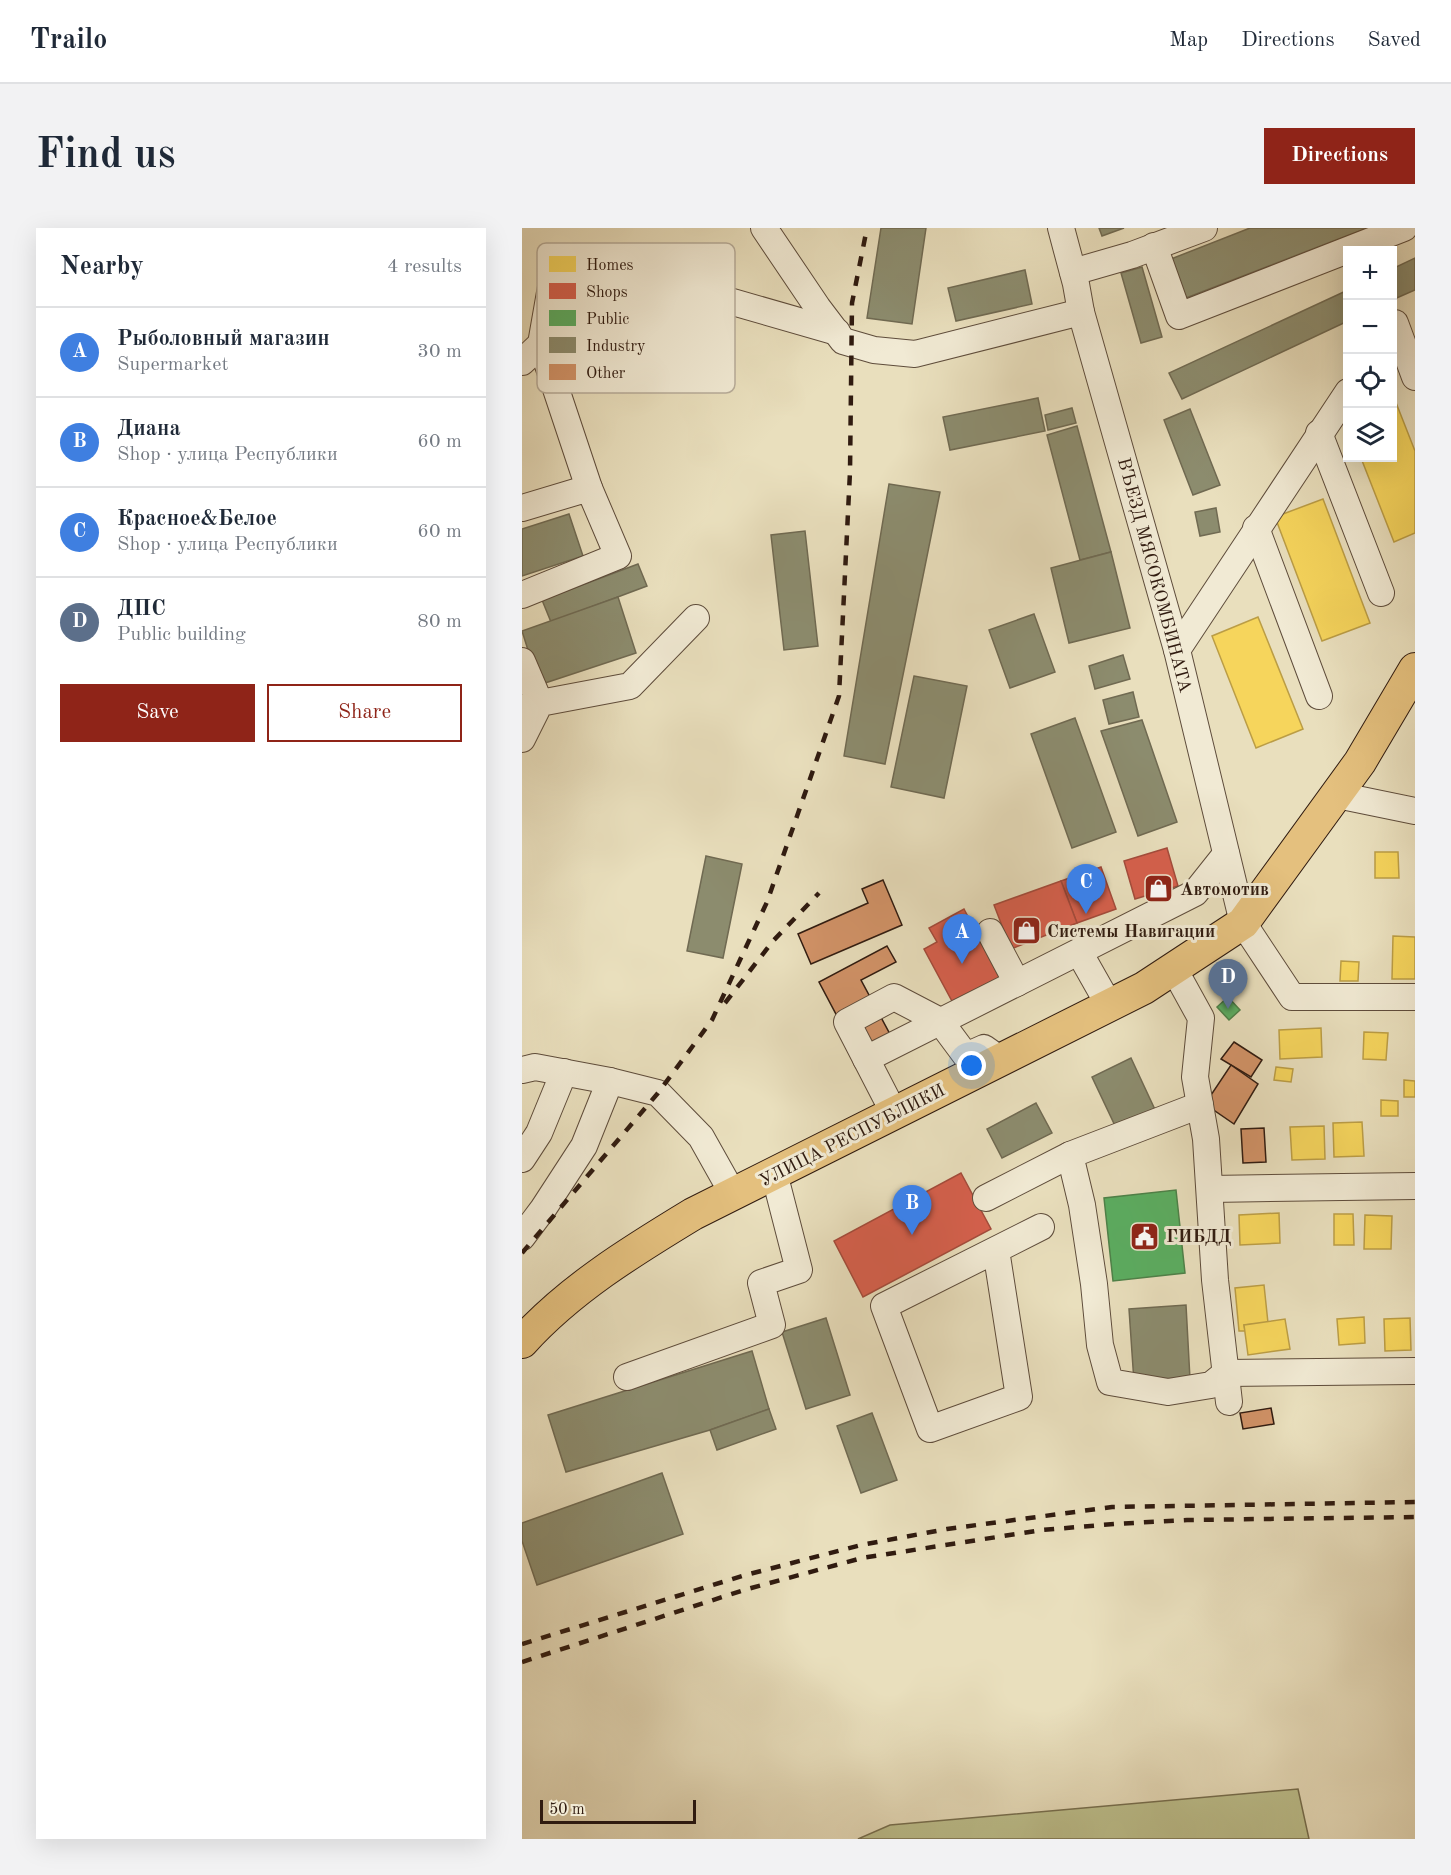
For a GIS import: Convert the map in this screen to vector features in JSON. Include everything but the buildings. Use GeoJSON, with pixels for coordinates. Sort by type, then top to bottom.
{"type":"FeatureCollection","features":[{"type":"Feature","properties":{"kind":"main road","name":"УЛИЦА РЕСПУБЛИКИ"},"geometry":{"type":"LineString","coordinates":[[522,1342],[576,1292],[632,1251],[693,1214],[1144,988],[1243,923],[1360,762],[1415,669]]}},
{"type":"Feature","properties":{"kind":"street"},"geometry":{"type":"LineString","coordinates":[[764,228],[843,341],[874,350],[915,354],[1081,312]]}},
{"type":"Feature","properties":{"kind":"street","name":"ВЪЕЗД МЯСОКОМБИНАТА"},"geometry":{"type":"LineString","coordinates":[[1061,228],[1081,312],[1177,650],[1243,923],[1292,997],[1415,997]]}},
{"type":"Feature","properties":{"kind":"street"},"geometry":{"type":"LineString","coordinates":[[1073,272],[1204,228]]}},
{"type":"Feature","properties":{"kind":"street"},"geometry":{"type":"LineString","coordinates":[[1155,246],[1179,316],[1404,228]]}},
{"type":"Feature","properties":{"kind":"street"},"geometry":{"type":"LineString","coordinates":[[735,303],[837,332]]}},
{"type":"Feature","properties":{"kind":"street"},"geometry":{"type":"LineString","coordinates":[[1397,328],[1415,377]]}},
{"type":"Feature","properties":{"kind":"street"},"geometry":{"type":"LineString","coordinates":[[522,362],[537,348]]}},
{"type":"Feature","properties":{"kind":"street"},"geometry":{"type":"LineString","coordinates":[[522,595],[618,556],[589,488],[557,393]]}},
{"type":"Feature","properties":{"kind":"street"},"geometry":{"type":"LineString","coordinates":[[1177,650],[1343,398]]}},
{"type":"Feature","properties":{"kind":"street"},"geometry":{"type":"LineString","coordinates":[[1319,434],[1381,593]]}},
{"type":"Feature","properties":{"kind":"street"},"geometry":{"type":"LineString","coordinates":[[522,508],[589,488]]}},
{"type":"Feature","properties":{"kind":"street"},"geometry":{"type":"LineString","coordinates":[[1256,528],[1319,696]]}},
{"type":"Feature","properties":{"kind":"street"},"geometry":{"type":"LineString","coordinates":[[531,706],[630,686],[696,618]]}},
{"type":"Feature","properties":{"kind":"street"},"geometry":{"type":"LineString","coordinates":[[522,662],[531,706],[522,739]]}},
{"type":"Feature","properties":{"kind":"street"},"geometry":{"type":"LineString","coordinates":[[1337,795],[1415,811]]}},
{"type":"Feature","properties":{"kind":"street"},"geometry":{"type":"LineString","coordinates":[[866,1059],[1195,893],[1226,854]]}},
{"type":"Feature","properties":{"kind":"street"},"geometry":{"type":"LineString","coordinates":[[990,932],[1017,983]]}},
{"type":"Feature","properties":{"kind":"street"},"geometry":{"type":"LineString","coordinates":[[1079,952],[1109,1005]]}},
{"type":"Feature","properties":{"kind":"street"},"geometry":{"type":"LineString","coordinates":[[1174,969],[1201,1018],[1195,1077],[1206,1139],[1215,1280],[1229,1402]]}},
{"type":"Feature","properties":{"kind":"street"},"geometry":{"type":"LineString","coordinates":[[894,1113],[847,1022],[894,997],[940,1021],[966,1056],[984,1048],[1001,1060]]}},
{"type":"Feature","properties":{"kind":"street"},"geometry":{"type":"LineString","coordinates":[[528,1068],[564,1072],[658,1093],[701,1137],[733,1194]]}},
{"type":"Feature","properties":{"kind":"street"},"geometry":{"type":"LineString","coordinates":[[522,1160],[539,1133],[564,1072]]}},
{"type":"Feature","properties":{"kind":"street"},"geometry":{"type":"LineString","coordinates":[[522,1237],[584,1146],[610,1081]]}},
{"type":"Feature","properties":{"kind":"street"},"geometry":{"type":"LineString","coordinates":[[986,1198],[1070,1155],[1200,1105]]}},
{"type":"Feature","properties":{"kind":"street"},"geometry":{"type":"LineString","coordinates":[[1070,1155],[1094,1284],[1100,1345],[1110,1382],[1168,1392],[1211,1385],[1226,1373],[1415,1371]]}},
{"type":"Feature","properties":{"kind":"street"},"geometry":{"type":"LineString","coordinates":[[627,1377],[772,1325],[761,1283],[799,1270],[774,1173]]}},
{"type":"Feature","properties":{"kind":"street"},"geometry":{"type":"LineString","coordinates":[[1210,1189],[1415,1186]]}},
{"type":"Feature","properties":{"kind":"street"},"geometry":{"type":"LineString","coordinates":[[996,1250],[1019,1396],[930,1429],[884,1306],[1041,1227]]}},
{"type":"Feature","properties":{"kind":"green space"},"geometry":{"type":"Polygon","coordinates":[[[1298,1789],[1309,1839],[858,1839],[890,1825],[1298,1789]]]}},
{"type":"Feature","properties":{"kind":"railway"},"geometry":{"type":"LineString","coordinates":[[522,1253],[658,1093],[712,1020],[767,902],[839,696],[850,472],[852,303],[867,228]]}},
{"type":"Feature","properties":{"kind":"railway"},"geometry":{"type":"LineString","coordinates":[[725,1003],[773,941],[819,893]]}},
{"type":"Feature","properties":{"kind":"railway"},"geometry":{"type":"LineString","coordinates":[[522,1644],[742,1576],[861,1545],[947,1529],[1112,1507],[1415,1502]]}},
{"type":"Feature","properties":{"kind":"railway"},"geometry":{"type":"LineString","coordinates":[[522,1662],[744,1590],[862,1558],[1042,1530],[1114,1524],[1187,1520],[1415,1517]]}},
{"type":"Feature","properties":{"kind":"place","name":"Автомотив"},"geometry":{"type":"Point","coordinates":[1159,889]}},
{"type":"Feature","properties":{"kind":"place","name":"Красное&Белое"},"geometry":{"type":"Point","coordinates":[1086,914]}},
{"type":"Feature","properties":{"kind":"place","name":"Системы Навигации"},"geometry":{"type":"Point","coordinates":[1026,931]}},
{"type":"Feature","properties":{"kind":"place","name":"Рыболовный магазин"},"geometry":{"type":"Point","coordinates":[962,964]}},
{"type":"Feature","properties":{"kind":"place","name":"ДПС"},"geometry":{"type":"Point","coordinates":[1228,1009]}},
{"type":"Feature","properties":{"kind":"place","name":"Диана"},"geometry":{"type":"Point","coordinates":[912,1235]}},
{"type":"Feature","properties":{"kind":"place","name":"ГИБДД"},"geometry":{"type":"Point","coordinates":[1145,1236]}}]}
